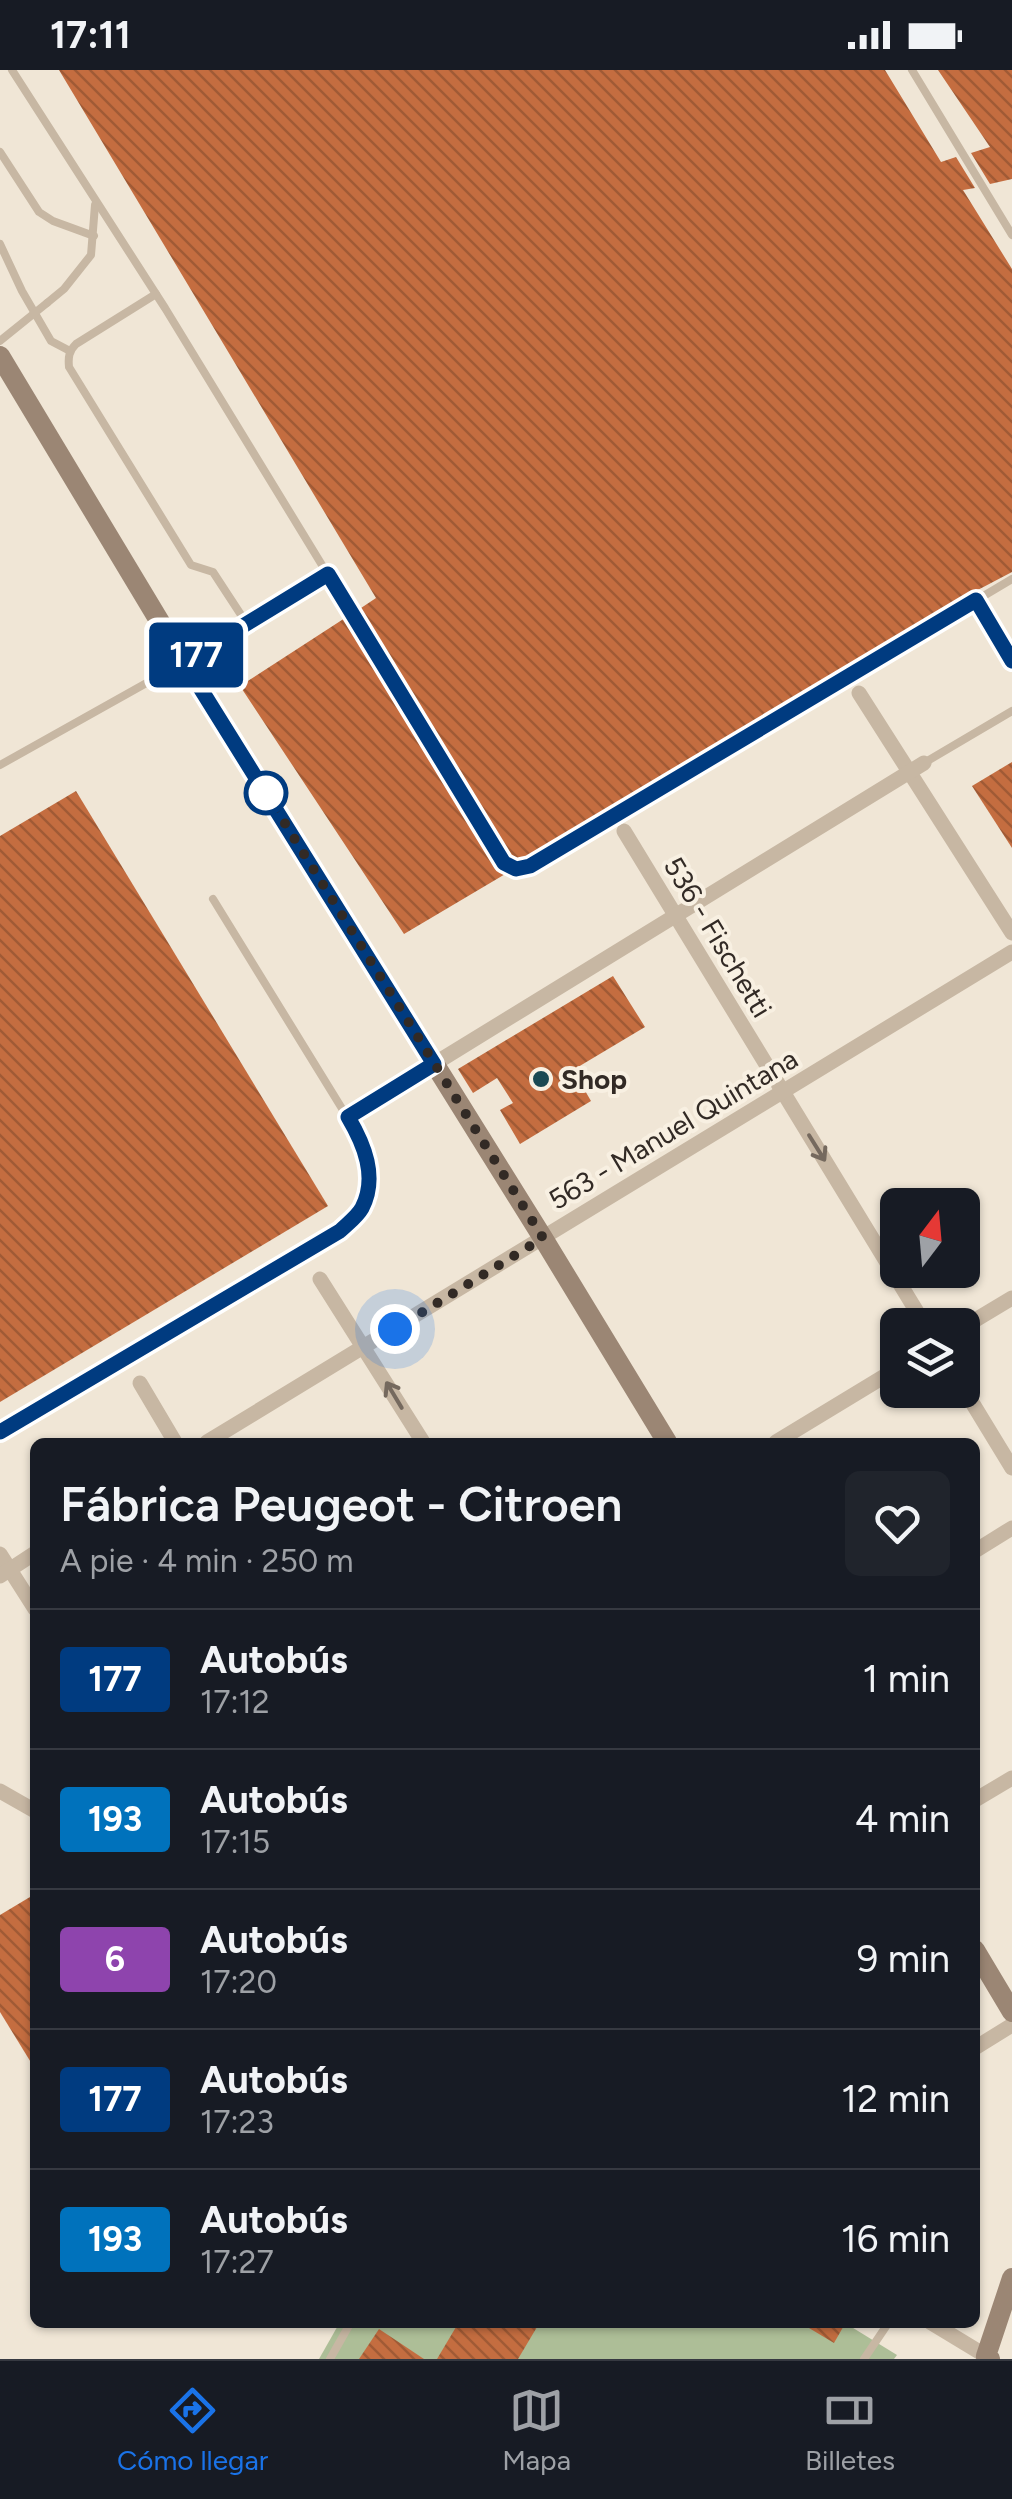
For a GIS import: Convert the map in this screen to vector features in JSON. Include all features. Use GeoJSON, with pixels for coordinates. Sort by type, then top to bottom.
{"type":"FeatureCollection","features":[{"type":"Feature","properties":{"kind":"street"},"geometry":{"type":"LineString","coordinates":[[0,356],[184,662],[665,1438]]}},
{"type":"Feature","properties":{"kind":"street"},"geometry":{"type":"LineString","coordinates":[[859,692],[1012,933]]}},
{"type":"Feature","properties":{"kind":"street"},"geometry":{"type":"LineString","coordinates":[[434,1064],[924,763]]}},
{"type":"Feature","properties":{"kind":"street","name":"536 - Fischetti"},"geometry":{"type":"LineString","coordinates":[[624,831],[915,1308]]}},
{"type":"Feature","properties":{"kind":"street","name":"563 - Manuel Quintana"},"geometry":{"type":"LineString","coordinates":[[214,1438],[1012,952]]}},
{"type":"Feature","properties":{"kind":"street"},"geometry":{"type":"LineString","coordinates":[[320,1279],[421,1438]]}},
{"type":"Feature","properties":{"kind":"street"},"geometry":{"type":"LineString","coordinates":[[980,1317],[1012,1298]]}},
{"type":"Feature","properties":{"kind":"street"},"geometry":{"type":"LineString","coordinates":[[783,1438],[880,1379]]}},
{"type":"Feature","properties":{"kind":"street"},"geometry":{"type":"LineString","coordinates":[[140,1383],[173,1438]]}},
{"type":"Feature","properties":{"kind":"street"},"geometry":{"type":"LineString","coordinates":[[975,1408],[1012,1468]]}},
{"type":"Feature","properties":{"kind":"street"},"geometry":{"type":"LineString","coordinates":[[980,1548],[1012,1528]]}},
{"type":"Feature","properties":{"kind":"street"},"geometry":{"type":"LineString","coordinates":[[0,1554],[5,1573],[30,1603]]}},
{"type":"Feature","properties":{"kind":"street"},"geometry":{"type":"LineString","coordinates":[[5,1573],[30,1557]]}},
{"type":"Feature","properties":{"kind":"street"},"geometry":{"type":"LineString","coordinates":[[980,1797],[1012,1778]]}},
{"type":"Feature","properties":{"kind":"street"},"geometry":{"type":"LineString","coordinates":[[0,1790],[30,1808]]}},
{"type":"Feature","properties":{"kind":"street"},"geometry":{"type":"LineString","coordinates":[[980,1958],[1012,2012]]}},
{"type":"Feature","properties":{"kind":"street"},"geometry":{"type":"LineString","coordinates":[[980,2045],[1012,2025]]}},
{"type":"Feature","properties":{"kind":"street"},"geometry":{"type":"LineString","coordinates":[[940,2328],[988,2358],[1012,2278]]}},
{"type":"Feature","properties":{"kind":"lane"},"geometry":{"type":"LineString","coordinates":[[12,70],[156,294],[504,863],[516,869],[530,866],[1012,579]]}},
{"type":"Feature","properties":{"kind":"lane"},"geometry":{"type":"LineString","coordinates":[[912,70],[1012,235]]}},
{"type":"Feature","properties":{"kind":"lane"},"geometry":{"type":"LineString","coordinates":[[0,152],[38,212],[94,236]]}},
{"type":"Feature","properties":{"kind":"lane"},"geometry":{"type":"LineString","coordinates":[[0,341],[64,289],[91,256],[96,202]]}},
{"type":"Feature","properties":{"kind":"lane"},"geometry":{"type":"LineString","coordinates":[[0,244],[51,341],[70,350]]}},
{"type":"Feature","properties":{"kind":"lane"},"geometry":{"type":"LineString","coordinates":[[156,294],[76,344],[70,350],[69,367],[191,565],[213,572],[247,624]]}},
{"type":"Feature","properties":{"kind":"lane"},"geometry":{"type":"LineString","coordinates":[[0,765],[184,662],[328,574]]}},
{"type":"Feature","properties":{"kind":"lane"},"geometry":{"type":"LineString","coordinates":[[976,600],[1012,661]]}},
{"type":"Feature","properties":{"kind":"lane"},"geometry":{"type":"LineString","coordinates":[[924,763],[1012,710]]}},
{"type":"Feature","properties":{"kind":"lane"},"geometry":{"type":"LineString","coordinates":[[0,1432],[340,1231],[361,1211],[368,1189],[368,1163],[362,1141],[213,899]]}},
{"type":"Feature","properties":{"kind":"lane"},"geometry":{"type":"LineString","coordinates":[[348,1117],[434,1064]]}},
{"type":"Feature","properties":{"kind":"lane"},"geometry":{"type":"LineString","coordinates":[[330,2359],[348,2328]]}},
{"type":"Feature","properties":{"kind":"lane"},"geometry":{"type":"LineString","coordinates":[[864,2359],[885,2328]]}},
{"type":"Feature","properties":{"kind":"green space"},"geometry":{"type":"Polygon","coordinates":[[[337,2328],[853,2328],[897,2355],[894,2359],[319,2359],[337,2328]]]}},
{"type":"Feature","properties":{"kind":"building"},"geometry":{"type":"Polygon","coordinates":[[[59,70],[885,70],[941,162],[956,157],[975,188],[963,190],[1012,269],[1012,572],[527,859],[517,861],[509,857],[358,610],[376,598],[59,70]]]}},
{"type":"Feature","properties":{"kind":"building"},"geometry":{"type":"Polygon","coordinates":[[[938,70],[1012,70],[1012,179],[990,184],[971,153],[990,147],[938,70]]]}},
{"type":"Feature","properties":{"kind":"building"},"geometry":{"type":"Polygon","coordinates":[[[345,618],[498,867],[507,873],[404,934],[240,686],[345,618]]]}},
{"type":"Feature","properties":{"kind":"building"},"geometry":{"type":"Polygon","coordinates":[[[1012,762],[1012,848],[972,786],[1012,762]]]}},
{"type":"Feature","properties":{"kind":"building"},"geometry":{"type":"Polygon","coordinates":[[[76,791],[328,1206],[0,1402],[0,836],[76,791]]]}},
{"type":"Feature","properties":{"kind":"building"},"geometry":{"type":"Polygon","coordinates":[[[613,976],[645,1027],[573,1070],[591,1101],[520,1144],[500,1110],[513,1103],[497,1078],[473,1093],[458,1069],[613,976]]]}},
{"type":"Feature","properties":{"kind":"building"},"geometry":{"type":"Polygon","coordinates":[[[30,1897],[30,2061],[0,2012],[0,1915],[30,1897]]]}},
{"type":"Feature","properties":{"kind":"building"},"geometry":{"type":"Polygon","coordinates":[[[455,2328],[536,2328],[518,2359],[437,2359],[455,2328]]]}},
{"type":"Feature","properties":{"kind":"building"},"geometry":{"type":"Polygon","coordinates":[[[809,2328],[843,2328],[834,2343],[809,2328]]]}},
{"type":"Feature","properties":{"kind":"building"},"geometry":{"type":"Polygon","coordinates":[[[379,2329],[424,2359],[359,2359],[379,2329]]]}},
{"type":"Feature","properties":{"kind":"bus line","name":"177"},"geometry":{"type":"LineString","coordinates":[[0,1432],[340,1231],[361,1211],[368,1189],[368,1163],[362,1141],[348,1117],[434,1064],[184,662],[328,574],[504,863],[516,869],[530,866],[976,600],[1012,661]]}},
{"type":"Feature","properties":{"kind":"place","name":"Shop"},"geometry":{"type":"Point","coordinates":[541,1079]}},
{"type":"Feature","properties":{"kind":"route"},"geometry":{"type":"LineString","coordinates":[[266,793],[543,1238],[395,1329]]}}]}
